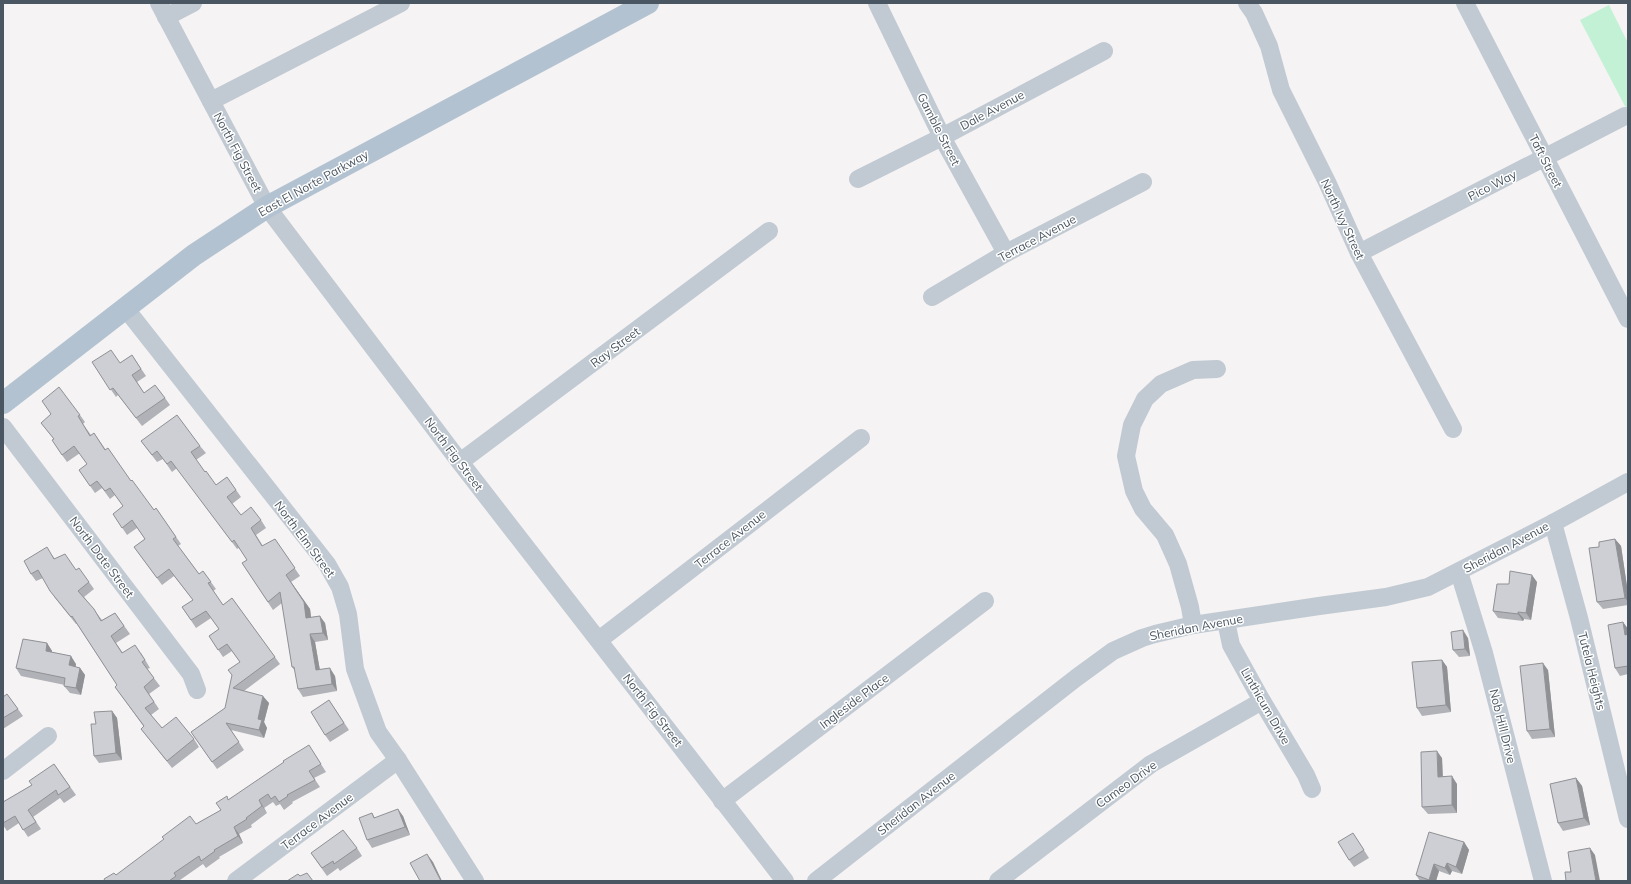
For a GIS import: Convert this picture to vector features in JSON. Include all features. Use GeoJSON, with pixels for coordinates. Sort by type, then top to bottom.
{"type":"FeatureCollection","features":[{"type":"Feature","properties":{"kind":"main road","name":"East El Norte Parkway"},"geometry":{"type":"LineString","coordinates":[[3,403],[194,255],[267,207],[648,3]]}},
{"type":"Feature","properties":{"kind":"street"},"geometry":{"type":"LineString","coordinates":[[163,10],[193,3]]}},
{"type":"Feature","properties":{"kind":"street"},"geometry":{"type":"LineString","coordinates":[[211,101],[401,3]]}},
{"type":"Feature","properties":{"kind":"street","name":"Gamble Street"},"geometry":{"type":"LineString","coordinates":[[877,3],[942,137],[1006,253]]}},
{"type":"Feature","properties":{"kind":"street","name":"North Ivy Street"},"geometry":{"type":"LineString","coordinates":[[1247,3],[1254,13],[1269,46],[1281,90],[1327,182],[1358,253],[1453,429]]}},
{"type":"Feature","properties":{"kind":"street","name":"Taft Street"},"geometry":{"type":"LineString","coordinates":[[1465,3],[1628,319]]}},
{"type":"Feature","properties":{"kind":"street","name":"North Fig Street"},"geometry":{"type":"LineString","coordinates":[[163,10],[267,207],[460,462],[785,881]]}},
{"type":"Feature","properties":{"kind":"street","name":"Dale Avenue"},"geometry":{"type":"LineString","coordinates":[[858,180],[1104,51]]}},
{"type":"Feature","properties":{"kind":"street","name":"Pico Way"},"geometry":{"type":"LineString","coordinates":[[1358,253],[1625,116]]}},
{"type":"Feature","properties":{"kind":"street","name":"Terrace Avenue"},"geometry":{"type":"LineString","coordinates":[[932,297],[1006,253],[1143,182]]}},
{"type":"Feature","properties":{"kind":"street","name":"Ray Street"},"geometry":{"type":"LineString","coordinates":[[460,462],[769,231]]}},
{"type":"Feature","properties":{"kind":"street","name":"North Elm Street"},"geometry":{"type":"LineString","coordinates":[[126,308],[327,564],[340,587],[348,614],[355,669],[378,732],[398,760],[475,881]]}},
{"type":"Feature","properties":{"kind":"street"},"geometry":{"type":"LineString","coordinates":[[1193,625],[1190,607],[1178,564],[1165,535],[1143,509],[1134,492],[1126,456],[1132,425],[1145,399],[1162,384],[1193,370],[1217,369]]}},
{"type":"Feature","properties":{"kind":"street","name":"North Date Street"},"geometry":{"type":"LineString","coordinates":[[3,427],[191,674],[197,690]]}},
{"type":"Feature","properties":{"kind":"street","name":"Terrace Avenue"},"geometry":{"type":"LineString","coordinates":[[599,640],[861,438]]}},
{"type":"Feature","properties":{"kind":"street","name":"Sheridan Avenue"},"geometry":{"type":"LineString","coordinates":[[816,881],[1098,662],[1113,652],[1142,638],[1193,625],[1401,594],[1428,588],[1628,482]]}},
{"type":"Feature","properties":{"kind":"street","name":"Tutela Heights"},"geometry":{"type":"LineString","coordinates":[[1553,523],[1579,618],[1628,819]]}},
{"type":"Feature","properties":{"kind":"street","name":"Nob Hill Drive"},"geometry":{"type":"LineString","coordinates":[[1459,572],[1484,653],[1543,881]]}},
{"type":"Feature","properties":{"kind":"street","name":"Ingleside Place"},"geometry":{"type":"LineString","coordinates":[[722,801],[985,601]]}},
{"type":"Feature","properties":{"kind":"street","name":"Linthicum Drive"},"geometry":{"type":"LineString","coordinates":[[1226,621],[1231,645],[1306,775],[1312,789]]}},
{"type":"Feature","properties":{"kind":"street","name":"Cameo Drive"},"geometry":{"type":"LineString","coordinates":[[998,881],[1151,764],[1262,701]]}},
{"type":"Feature","properties":{"kind":"street"},"geometry":{"type":"LineString","coordinates":[[3,771],[48,736]]}},
{"type":"Feature","properties":{"kind":"street","name":"Terrace Avenue"},"geometry":{"type":"LineString","coordinates":[[236,881],[398,760]]}},
{"type":"Feature","properties":{"kind":"green space"},"geometry":{"type":"Polygon","coordinates":[[[1609,5],[1628,43],[1628,112],[1580,20],[1609,5]]]}},
{"type":"Feature","properties":{"kind":"building"},"geometry":{"type":"Polygon","coordinates":[[[111,350],[120,363],[132,355],[141,369],[132,375],[144,393],[155,385],[165,398],[136,418],[113,388],[110,390],[92,362],[111,350]]]}},
{"type":"Feature","properties":{"kind":"building"},"geometry":{"type":"Polygon","coordinates":[[[59,387],[80,415],[78,416],[90,436],[94,433],[105,450],[108,448],[154,510],[156,508],[176,537],[173,539],[199,574],[203,571],[211,582],[208,583],[223,605],[232,598],[275,657],[233,688],[263,696],[258,719],[262,720],[259,730],[226,723],[239,742],[212,762],[191,732],[225,708],[232,675],[228,670],[240,662],[227,644],[218,650],[209,636],[219,629],[206,611],[191,620],[182,607],[193,600],[169,569],[157,578],[134,547],[145,539],[132,520],[122,528],[113,514],[123,506],[110,488],[105,491],[97,481],[90,486],[79,470],[87,464],[74,446],[62,455],[52,440],[54,439],[41,423],[51,414],[42,401],[59,387]]]}},
{"type":"Feature","properties":{"kind":"building"},"geometry":{"type":"Polygon","coordinates":[[[177,415],[200,446],[191,452],[205,472],[206,471],[216,485],[227,477],[236,490],[227,497],[241,515],[251,507],[261,520],[251,528],[262,546],[275,539],[295,568],[286,575],[304,602],[306,618],[320,616],[323,633],[310,634],[316,670],[330,668],[332,684],[298,689],[294,667],[292,667],[280,592],[268,602],[242,563],[247,560],[234,540],[232,542],[171,461],[167,464],[157,451],[152,455],[141,441],[177,415]]]}},
{"type":"Feature","properties":{"kind":"building"},"geometry":{"type":"Polygon","coordinates":[[[1615,539],[1625,598],[1597,602],[1589,548],[1599,547],[1599,542],[1615,539]]]}},
{"type":"Feature","properties":{"kind":"building"},"geometry":{"type":"Polygon","coordinates":[[[47,547],[54,559],[65,554],[76,570],[79,568],[89,582],[78,591],[94,609],[101,621],[115,613],[124,626],[111,636],[122,653],[135,645],[145,660],[142,662],[154,678],[144,687],[154,702],[145,708],[162,728],[176,717],[194,739],[167,761],[141,729],[144,726],[115,687],[117,685],[72,616],[71,617],[50,591],[38,570],[31,574],[24,561],[47,547]]]}},
{"type":"Feature","properties":{"kind":"building"},"geometry":{"type":"Polygon","coordinates":[[[1510,571],[1532,575],[1526,613],[1518,612],[1518,614],[1493,611],[1497,584],[1509,584],[1510,571]]]}},
{"type":"Feature","properties":{"kind":"building"},"geometry":{"type":"Polygon","coordinates":[[[1623,622],[1625,635],[1628,634],[1628,666],[1615,668],[1608,625],[1623,622]]]}},
{"type":"Feature","properties":{"kind":"building"},"geometry":{"type":"Polygon","coordinates":[[[1463,630],[1465,649],[1453,650],[1451,632],[1463,630]]]}},
{"type":"Feature","properties":{"kind":"building"},"geometry":{"type":"Polygon","coordinates":[[[23,639],[47,643],[46,651],[71,656],[69,665],[80,668],[76,688],[64,686],[65,678],[16,668],[23,639]]]}},
{"type":"Feature","properties":{"kind":"building"},"geometry":{"type":"Polygon","coordinates":[[[1442,660],[1446,705],[1417,708],[1412,662],[1442,660]]]}},
{"type":"Feature","properties":{"kind":"building"},"geometry":{"type":"Polygon","coordinates":[[[1543,663],[1550,729],[1527,731],[1520,666],[1543,663]]]}},
{"type":"Feature","properties":{"kind":"building"},"geometry":{"type":"Polygon","coordinates":[[[7,694],[18,709],[3,718],[3,697],[7,694]]]}},
{"type":"Feature","properties":{"kind":"building"},"geometry":{"type":"Polygon","coordinates":[[[329,700],[344,723],[325,735],[311,712],[329,700]]]}},
{"type":"Feature","properties":{"kind":"building"},"geometry":{"type":"Polygon","coordinates":[[[112,711],[116,753],[94,756],[91,724],[96,724],[94,712],[112,711]]]}},
{"type":"Feature","properties":{"kind":"building"},"geometry":{"type":"Polygon","coordinates":[[[309,745],[321,764],[309,771],[315,780],[287,795],[288,796],[279,802],[275,796],[271,799],[268,794],[259,800],[262,806],[246,818],[247,819],[234,827],[238,836],[214,850],[215,851],[201,861],[199,856],[174,873],[176,876],[169,881],[105,881],[104,879],[114,873],[116,875],[164,839],[162,837],[190,816],[196,824],[221,810],[216,803],[227,796],[228,800],[284,762],[283,761],[309,745]]]}},
{"type":"Feature","properties":{"kind":"building"},"geometry":{"type":"Polygon","coordinates":[[[1437,751],[1438,777],[1452,776],[1452,805],[1422,807],[1421,752],[1437,751]]]}},
{"type":"Feature","properties":{"kind":"building"},"geometry":{"type":"Polygon","coordinates":[[[54,764],[70,787],[58,795],[56,790],[28,810],[36,822],[23,830],[15,816],[3,823],[3,802],[32,785],[29,781],[54,764]]]}},
{"type":"Feature","properties":{"kind":"building"},"geometry":{"type":"Polygon","coordinates":[[[1576,778],[1584,818],[1558,823],[1550,784],[1576,778]]]}},
{"type":"Feature","properties":{"kind":"building"},"geometry":{"type":"Polygon","coordinates":[[[398,809],[405,827],[367,840],[359,818],[372,813],[374,818],[398,809]]]}},
{"type":"Feature","properties":{"kind":"building"},"geometry":{"type":"Polygon","coordinates":[[[343,830],[357,848],[334,864],[333,861],[322,868],[311,853],[343,830]]]}},
{"type":"Feature","properties":{"kind":"building"},"geometry":{"type":"Polygon","coordinates":[[[1429,832],[1464,842],[1456,867],[1447,863],[1445,868],[1434,864],[1429,880],[1416,875],[1429,832]]]}},
{"type":"Feature","properties":{"kind":"building"},"geometry":{"type":"Polygon","coordinates":[[[1353,833],[1364,850],[1349,860],[1338,842],[1353,833]]]}},
{"type":"Feature","properties":{"kind":"building"},"geometry":{"type":"Polygon","coordinates":[[[1590,848],[1596,881],[1566,881],[1565,872],[1571,872],[1568,852],[1590,848]]]}},
{"type":"Feature","properties":{"kind":"building"},"geometry":{"type":"Polygon","coordinates":[[[427,854],[441,881],[420,881],[410,863],[427,854]]]}},
{"type":"Feature","properties":{"kind":"building"},"geometry":{"type":"Polygon","coordinates":[[[307,873],[313,881],[287,881],[298,874],[300,876],[307,873]]]}}]}
